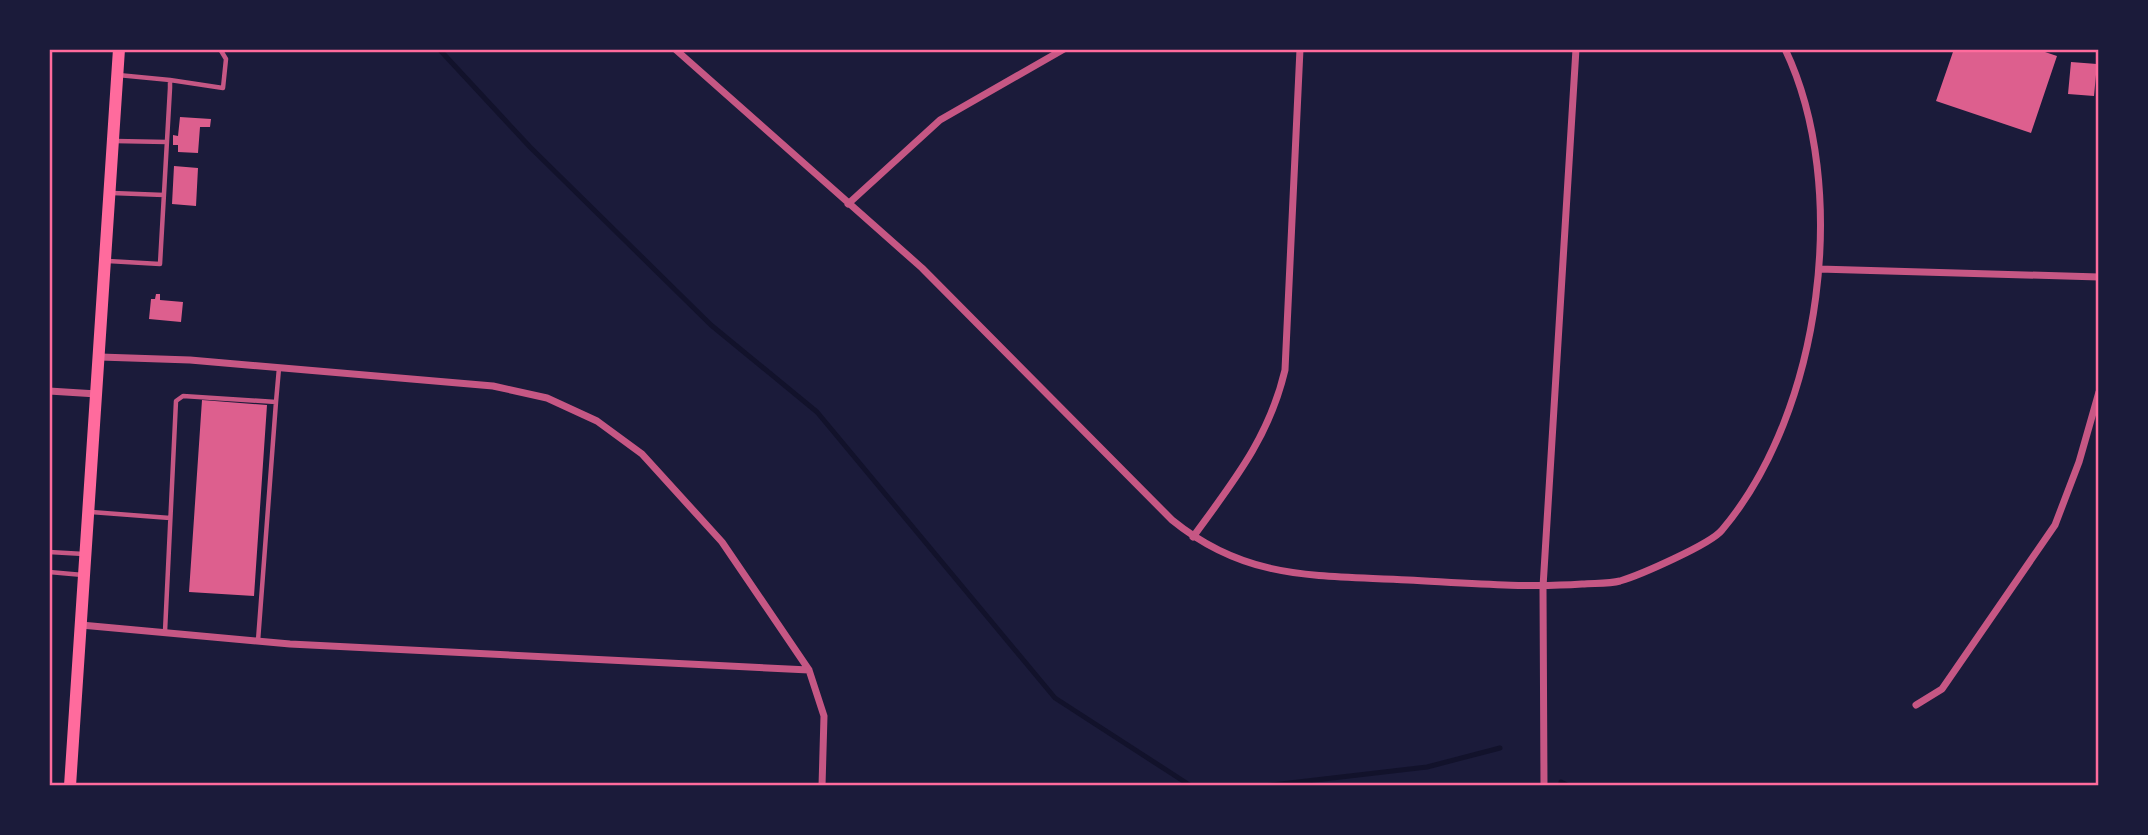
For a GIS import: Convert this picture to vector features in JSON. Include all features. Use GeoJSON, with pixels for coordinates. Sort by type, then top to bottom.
{"type":"FeatureCollection","features":[{"type":"Feature","properties":{"kind":"main road"},"geometry":{"type":"LineString","coordinates":[[70,786],[119,49]]}},
{"type":"Feature","properties":{"kind":"street"},"geometry":{"type":"LineString","coordinates":[[675,49],[922,268],[1171,520],[1217,552],[1269,570],[1345,579],[1543,587],[1620,581],[1675,557],[1721,532],[1760,470],[1787,414],[1802,366],[1813,316],[1818,269],[1820,184],[1805,101],[1785,49]]}},
{"type":"Feature","properties":{"kind":"street"},"geometry":{"type":"LineString","coordinates":[[848,204],[940,120],[1064,49]]}},
{"type":"Feature","properties":{"kind":"street"},"geometry":{"type":"LineString","coordinates":[[1193,537],[1259,443],[1270,420],[1285,370],[1300,49]]}},
{"type":"Feature","properties":{"kind":"street"},"geometry":{"type":"LineString","coordinates":[[1544,786],[1543,587],[1576,49]]}},
{"type":"Feature","properties":{"kind":"street"},"geometry":{"type":"LineString","coordinates":[[1818,269],[2099,277]]}},
{"type":"Feature","properties":{"kind":"street"},"geometry":{"type":"LineString","coordinates":[[100,357],[190,360],[520,391],[560,403],[597,421],[642,454],[722,542],[809,670],[824,716],[822,786]]}},
{"type":"Feature","properties":{"kind":"street"},"geometry":{"type":"LineString","coordinates":[[49,391],[97,394]]}},
{"type":"Feature","properties":{"kind":"street"},"geometry":{"type":"LineString","coordinates":[[1916,705],[1942,689],[2055,525],[2079,462],[2099,392]]}},
{"type":"Feature","properties":{"kind":"street"},"geometry":{"type":"LineString","coordinates":[[81,625],[258,641],[809,670]]}},
{"type":"Feature","properties":{"kind":"lane"},"geometry":{"type":"LineString","coordinates":[[117,75],[223,88],[226,59],[220,49]]}},
{"type":"Feature","properties":{"kind":"lane"},"geometry":{"type":"LineString","coordinates":[[105,261],[160,264],[170,80]]}},
{"type":"Feature","properties":{"kind":"lane"},"geometry":{"type":"LineString","coordinates":[[113,141],[167,142]]}},
{"type":"Feature","properties":{"kind":"lane"},"geometry":{"type":"LineString","coordinates":[[109,193],[164,195]]}},
{"type":"Feature","properties":{"kind":"lane"},"geometry":{"type":"LineString","coordinates":[[258,641],[279,368]]}},
{"type":"Feature","properties":{"kind":"lane"},"geometry":{"type":"LineString","coordinates":[[165,632],[176,401],[183,396],[276,402]]}},
{"type":"Feature","properties":{"kind":"lane"},"geometry":{"type":"LineString","coordinates":[[88,512],[170,517]]}},
{"type":"Feature","properties":{"kind":"lane"},"geometry":{"type":"LineString","coordinates":[[49,552],[85,554]]}},
{"type":"Feature","properties":{"kind":"lane"},"geometry":{"type":"LineString","coordinates":[[49,572],[84,575]]}},
{"type":"Feature","properties":{"kind":"building"},"geometry":{"type":"Polygon","coordinates":[[[1954,49],[2036,49],[2057,56],[2031,133],[1936,101],[1954,49]]]}},
{"type":"Feature","properties":{"kind":"building"},"geometry":{"type":"Polygon","coordinates":[[[2071,62],[2097,64],[2094,96],[2068,94],[2071,62]]]}},
{"type":"Feature","properties":{"kind":"building"},"geometry":{"type":"Polygon","coordinates":[[[180,117],[211,119],[210,127],[200,127],[198,153],[178,152],[178,145],[173,145],[173,135],[178,136],[180,117]]]}},
{"type":"Feature","properties":{"kind":"building"},"geometry":{"type":"Polygon","coordinates":[[[174,166],[198,168],[196,206],[172,204],[174,166]]]}},
{"type":"Feature","properties":{"kind":"building"},"geometry":{"type":"Polygon","coordinates":[[[156,294],[160,294],[160,300],[183,302],[181,322],[149,319],[151,299],[155,299],[156,294]]]}},
{"type":"Feature","properties":{"kind":"building"},"geometry":{"type":"Polygon","coordinates":[[[202,400],[267,405],[254,596],[189,592],[202,400]]]}},
{"type":"Feature","properties":{"kind":"waterway"},"geometry":{"type":"LineString","coordinates":[[439,49],[530,147],[711,325],[817,412],[1055,698],[1191,786]]}},
{"type":"Feature","properties":{"kind":"waterway"},"geometry":{"type":"LineString","coordinates":[[1264,786],[1427,767],[1500,748]]}},
{"type":"Feature","properties":{"kind":"waterway"},"geometry":{"type":"LineString","coordinates":[[1561,782],[1569,786]]}}]}
